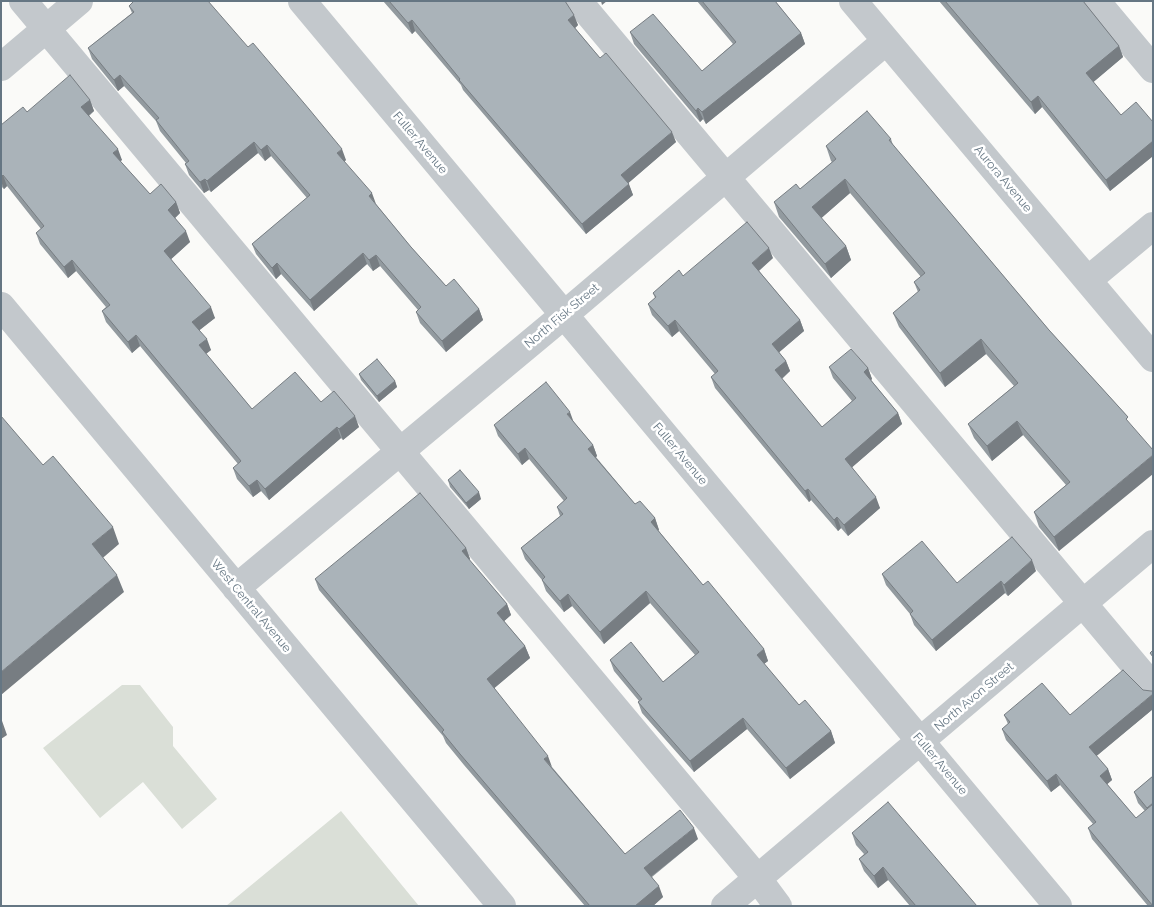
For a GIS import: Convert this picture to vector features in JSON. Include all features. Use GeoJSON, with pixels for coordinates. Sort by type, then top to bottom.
{"type":"FeatureCollection","features":[{"type":"Feature","properties":{"kind":"street"},"geometry":{"type":"LineString","coordinates":[[23,1],[758,879],[778,906]]}},
{"type":"Feature","properties":{"kind":"street"},"geometry":{"type":"LineString","coordinates":[[1,67],[79,1]]}},
{"type":"Feature","properties":{"kind":"street","name":"Fuller Avenue"},"geometry":{"type":"LineString","coordinates":[[302,1],[1058,906]]}},
{"type":"Feature","properties":{"kind":"street"},"geometry":{"type":"LineString","coordinates":[[578,1],[725,179],[1153,687]]}},
{"type":"Feature","properties":{"kind":"street","name":"Aurora Avenue"},"geometry":{"type":"LineString","coordinates":[[853,1],[1153,358]]}},
{"type":"Feature","properties":{"kind":"street"},"geometry":{"type":"LineString","coordinates":[[1096,1],[1153,69]]}},
{"type":"Feature","properties":{"kind":"street","name":"North Fisk Street"},"geometry":{"type":"LineString","coordinates":[[236,588],[564,315],[886,41]]}},
{"type":"Feature","properties":{"kind":"street"},"geometry":{"type":"LineString","coordinates":[[1088,280],[1153,226]]}},
{"type":"Feature","properties":{"kind":"street","name":"West Central Avenue"},"geometry":{"type":"LineString","coordinates":[[1,306],[502,906]]}},
{"type":"Feature","properties":{"kind":"street","name":"North Avon Street"},"geometry":{"type":"LineString","coordinates":[[725,906],[1153,544]]}},
{"type":"Feature","properties":{"kind":"shaded area"},"geometry":{"type":"Polygon","coordinates":[[[122,685],[140,685],[173,727],[173,746],[217,799],[182,829],[143,782],[100,818],[43,748],[122,685]]]}},
{"type":"Feature","properties":{"kind":"shaded area"},"geometry":{"type":"Polygon","coordinates":[[[341,811],[419,906],[226,906],[341,811]]]}},
{"type":"Feature","properties":{"kind":"building"},"geometry":{"type":"Polygon","coordinates":[[[134,1],[208,1],[248,47],[253,43],[309,109],[342,149],[337,153],[372,193],[369,196],[411,247],[446,286],[454,279],[479,309],[442,341],[416,312],[421,307],[376,255],[369,260],[363,253],[310,300],[277,263],[272,268],[252,244],[310,195],[267,145],[261,150],[254,142],[207,181],[205,179],[200,182],[185,164],[189,161],[156,120],[159,118],[120,75],[114,80],[88,48],[134,12],[129,6],[134,1]]]}},
{"type":"Feature","properties":{"kind":"building"},"geometry":{"type":"Polygon","coordinates":[[[389,1],[565,1],[574,15],[568,20],[600,58],[606,53],[672,132],[621,175],[629,184],[582,224],[459,80],[412,20],[408,23],[389,1]]]}},
{"type":"Feature","properties":{"kind":"building"},"geometry":{"type":"Polygon","coordinates":[[[702,1],[775,1],[801,33],[702,112],[698,108],[696,111],[630,32],[653,14],[702,71],[736,42],[702,1]]]}},
{"type":"Feature","properties":{"kind":"building"},"geometry":{"type":"Polygon","coordinates":[[[945,1],[1083,1],[1119,46],[1086,73],[1121,115],[1136,102],[1153,122],[1153,141],[1106,180],[1038,96],[1031,102],[945,1]]]}},
{"type":"Feature","properties":{"kind":"building"},"geometry":{"type":"Polygon","coordinates":[[[70,75],[90,100],[81,107],[118,149],[113,153],[150,194],[161,184],[176,202],[168,210],[186,231],[164,251],[211,307],[192,322],[207,339],[199,345],[252,409],[295,372],[321,402],[334,391],[355,416],[339,429],[337,427],[265,489],[257,480],[249,486],[233,468],[241,461],[136,335],[128,342],[102,311],[110,305],[72,260],[64,267],[36,233],[44,226],[3,175],[1,177],[1,125],[23,107],[27,112],[70,75]]]}},
{"type":"Feature","properties":{"kind":"building"},"geometry":{"type":"Polygon","coordinates":[[[867,111],[891,139],[889,140],[1049,330],[1128,417],[1126,419],[1153,450],[1153,455],[1054,537],[1034,512],[1070,482],[1017,421],[987,446],[968,424],[1018,383],[981,339],[940,373],[893,313],[920,290],[914,282],[925,273],[845,179],[812,207],[846,246],[825,264],[774,202],[796,184],[800,189],[836,159],[826,146],[867,111]]]}},
{"type":"Feature","properties":{"kind":"building"},"geometry":{"type":"Polygon","coordinates":[[[747,222],[769,248],[752,263],[800,320],[772,344],[786,361],[775,370],[822,427],[856,398],[829,367],[851,349],[868,368],[864,372],[898,413],[845,459],[876,497],[844,525],[837,517],[834,520],[808,489],[805,491],[711,377],[718,371],[675,320],[668,326],[648,304],[656,297],[653,293],[679,270],[683,276],[747,222]]]}},
{"type":"Feature","properties":{"kind":"building"},"geometry":{"type":"Polygon","coordinates":[[[377,359],[395,381],[377,396],[359,374],[377,359]]]}},
{"type":"Feature","properties":{"kind":"building"},"geometry":{"type":"Polygon","coordinates":[[[546,382],[570,412],[567,414],[593,445],[588,449],[635,504],[640,501],[655,518],[651,522],[703,585],[708,581],[764,649],[757,655],[799,705],[805,700],[831,731],[786,768],[743,718],[690,761],[638,702],[642,699],[610,660],[631,642],[663,682],[699,652],[646,591],[600,632],[568,594],[560,601],[542,580],[545,577],[521,548],[563,514],[557,507],[567,498],[525,448],[518,454],[494,425],[546,382]]]}},
{"type":"Feature","properties":{"kind":"building"},"geometry":{"type":"Polygon","coordinates":[[[1,416],[43,465],[53,456],[113,527],[92,544],[117,575],[1,672],[1,416]]]}},
{"type":"Feature","properties":{"kind":"building"},"geometry":{"type":"Polygon","coordinates":[[[460,470],[479,492],[466,503],[448,480],[460,470]]]}},
{"type":"Feature","properties":{"kind":"building"},"geometry":{"type":"Polygon","coordinates":[[[420,493],[466,548],[462,551],[507,604],[497,613],[525,646],[487,679],[548,756],[544,759],[625,854],[680,810],[694,828],[644,868],[659,886],[635,906],[590,906],[460,754],[442,732],[444,730],[315,579],[420,493]]]}},
{"type":"Feature","properties":{"kind":"building"},"geometry":{"type":"Polygon","coordinates":[[[1012,537],[1032,560],[1004,585],[1001,581],[932,640],[910,614],[913,611],[882,574],[922,541],[957,583],[1012,537]]]}},
{"type":"Feature","properties":{"kind":"building"},"geometry":{"type":"Polygon","coordinates":[[[1123,670],[1143,690],[1153,691],[1153,694],[1089,747],[1108,769],[1100,776],[1136,818],[1153,804],[1153,906],[1088,828],[1096,822],[1056,774],[1047,781],[1002,729],[1010,722],[1004,715],[1042,683],[1070,715],[1123,670]]]}},
{"type":"Feature","properties":{"kind":"building"},"geometry":{"type":"Polygon","coordinates":[[[1153,776],[1153,803],[1147,808],[1134,792],[1153,776]]]}},
{"type":"Feature","properties":{"kind":"building"},"geometry":{"type":"Polygon","coordinates":[[[888,802],[977,906],[916,906],[883,867],[874,876],[859,859],[868,852],[852,833],[888,802]]]}}]}
